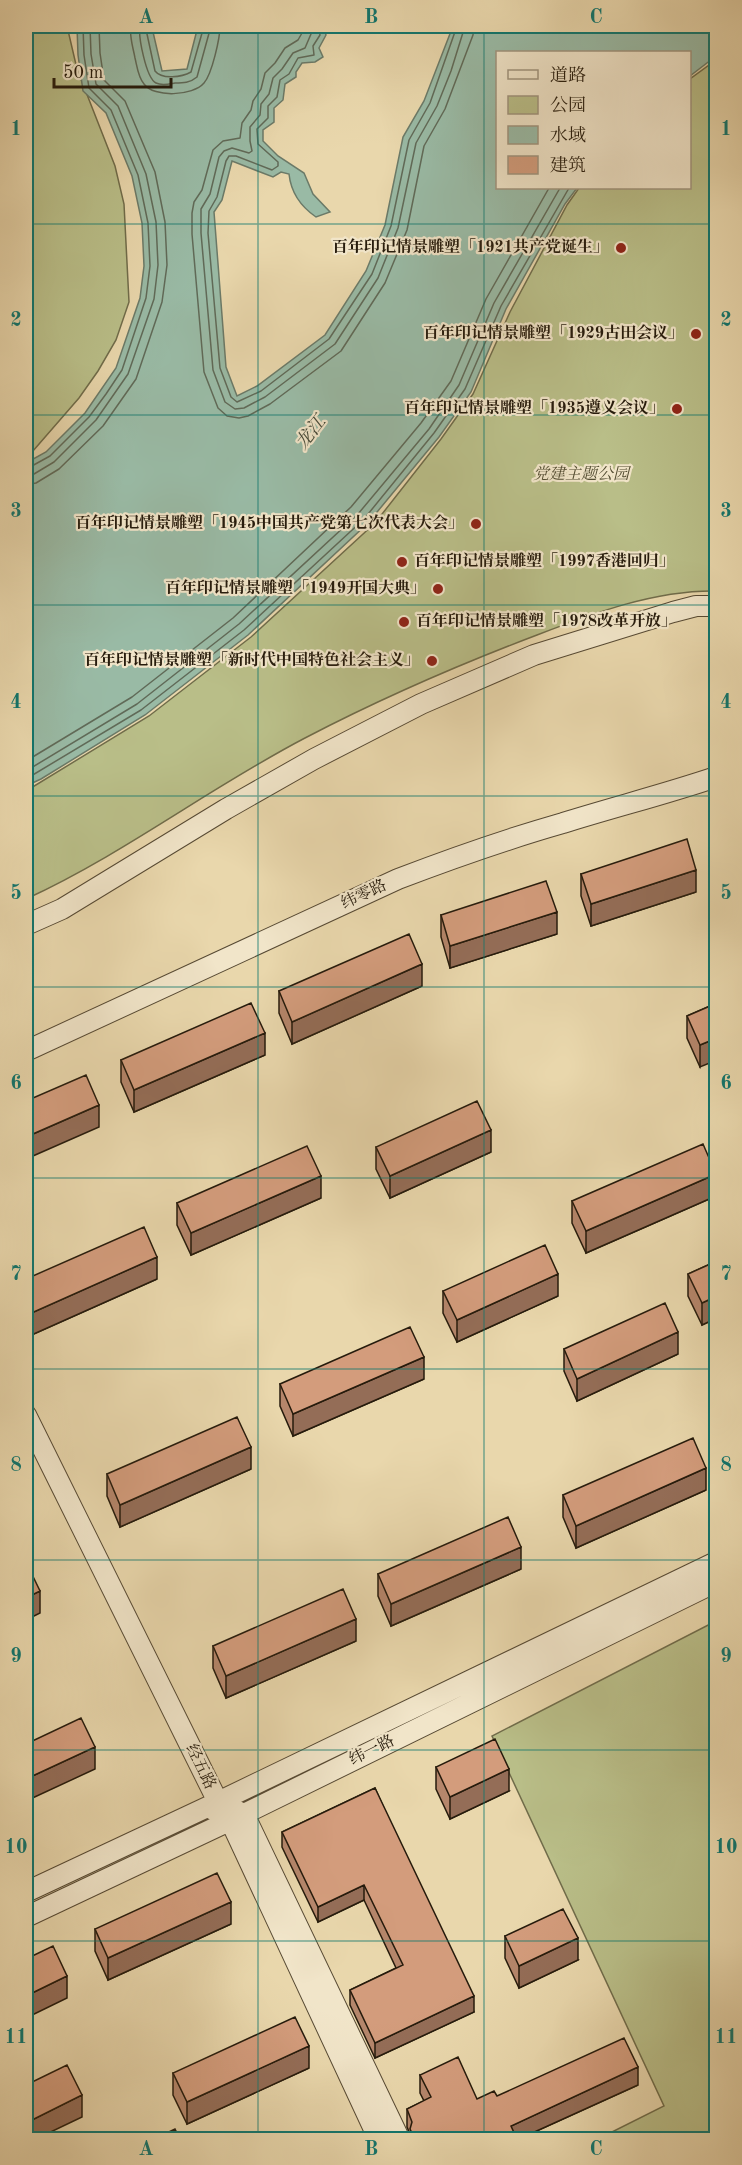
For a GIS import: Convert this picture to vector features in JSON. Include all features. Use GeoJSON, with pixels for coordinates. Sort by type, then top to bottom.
{"type":"FeatureCollection","features":[{"type":"Feature","properties":{"kind":"street"},"geometry":{"type":"LineString","coordinates":[[26,925],[62,909],[226,809],[314,759],[421,704],[534,655],[673,612],[696,606],[717,606]]}},
{"type":"Feature","properties":{"kind":"street","name":"纬零路"},"geometry":{"type":"LineString","coordinates":[[26,1039],[318,901],[395,869],[468,843],[674,782],[717,765]]}},
{"type":"Feature","properties":{"kind":"street","name":"纬零路"},"geometry":{"type":"LineString","coordinates":[[26,1051],[399,879],[460,855],[717,777]]}},
{"type":"Feature","properties":{"kind":"street","name":"经五路"},"geometry":{"type":"LineString","coordinates":[[26,1415],[213,1804],[237,1817]]}},
{"type":"Feature","properties":{"kind":"street"},"geometry":{"type":"LineString","coordinates":[[26,1439],[213,1804]]}},
{"type":"Feature","properties":{"kind":"street","name":"纬一路"},"geometry":{"type":"LineString","coordinates":[[26,1892],[717,1562]]}},
{"type":"Feature","properties":{"kind":"street","name":"纬一路"},"geometry":{"type":"LineString","coordinates":[[26,1917],[237,1817],[717,1582]]}},
{"type":"Feature","properties":{"kind":"street"},"geometry":{"type":"LineString","coordinates":[[237,1817],[379,2139]]}},
{"type":"Feature","properties":{"kind":"street"},"geometry":{"type":"LineString","coordinates":[[237,1817],[400,2139]]}},
{"type":"Feature","properties":{"kind":"green space"},"geometry":{"type":"Polygon","coordinates":[[[26,26],[67,26],[77,69],[115,166],[124,204],[129,302],[116,340],[98,371],[79,398],[26,459],[26,26]]]}},
{"type":"Feature","properties":{"kind":"green space","name":"党建主题公园"},"geometry":{"type":"Polygon","coordinates":[[[716,60],[716,591],[670,594],[625,604],[507,646],[420,683],[269,757],[97,862],[26,899],[26,791],[149,716],[251,637],[375,523],[473,394],[510,312],[567,205],[578,189],[691,189],[691,78],[716,60]]]}},
{"type":"Feature","properties":{"kind":"green space"},"geometry":{"type":"Polygon","coordinates":[[[716,1621],[716,2139],[598,2139],[664,2106],[492,1736],[716,1621]]]}},
{"type":"Feature","properties":{"kind":"water","name":"龙江"},"geometry":{"type":"Polygon","coordinates":[[[77,26],[154,26],[153,32],[162,71],[187,69],[198,26],[323,26],[326,35],[319,48],[323,57],[315,62],[302,63],[296,72],[296,77],[285,84],[283,100],[274,108],[274,122],[263,130],[263,141],[278,156],[304,173],[313,194],[330,212],[316,217],[305,208],[294,193],[289,174],[281,172],[273,177],[232,161],[222,200],[214,212],[226,367],[237,396],[257,386],[325,335],[366,271],[385,225],[403,137],[424,101],[453,26],[716,26],[716,56],[691,75],[691,51],[496,51],[496,189],[576,189],[565,204],[506,309],[471,392],[439,437],[368,523],[248,635],[145,715],[26,786],[26,463],[46,452],[85,413],[116,368],[140,298],[144,266],[142,223],[132,176],[106,113],[83,91],[77,26]]]}},
{"type":"Feature","properties":{"kind":"building"},"geometry":{"type":"Polygon","coordinates":[[[687,839],[696,870],[591,904],[581,874],[687,839]]]}},
{"type":"Feature","properties":{"kind":"building"},"geometry":{"type":"Polygon","coordinates":[[[546,881],[557,912],[450,946],[441,915],[546,881]]]}},
{"type":"Feature","properties":{"kind":"building"},"geometry":{"type":"Polygon","coordinates":[[[409,934],[422,964],[292,1022],[279,991],[409,934]]]}},
{"type":"Feature","properties":{"kind":"building"},"geometry":{"type":"Polygon","coordinates":[[[251,1003],[265,1033],[134,1090],[121,1060],[251,1003]]]}},
{"type":"Feature","properties":{"kind":"building"},"geometry":{"type":"Polygon","coordinates":[[[717,1003],[717,1038],[700,1045],[687,1016],[717,1003]]]}},
{"type":"Feature","properties":{"kind":"building"},"geometry":{"type":"Polygon","coordinates":[[[86,1075],[99,1105],[26,1137],[26,1101],[86,1075]]]}},
{"type":"Feature","properties":{"kind":"building"},"geometry":{"type":"Polygon","coordinates":[[[477,1101],[491,1130],[390,1176],[376,1147],[477,1101]]]}},
{"type":"Feature","properties":{"kind":"building"},"geometry":{"type":"Polygon","coordinates":[[[703,1144],[716,1174],[586,1231],[572,1201],[703,1144]]]}},
{"type":"Feature","properties":{"kind":"building"},"geometry":{"type":"Polygon","coordinates":[[[307,1146],[321,1176],[191,1233],[177,1203],[307,1146]]]}},
{"type":"Feature","properties":{"kind":"building"},"geometry":{"type":"Polygon","coordinates":[[[144,1227],[157,1257],[27,1315],[26,1279],[144,1227]]]}},
{"type":"Feature","properties":{"kind":"building"},"geometry":{"type":"Polygon","coordinates":[[[545,1245],[558,1274],[457,1320],[443,1291],[545,1245]]]}},
{"type":"Feature","properties":{"kind":"building"},"geometry":{"type":"Polygon","coordinates":[[[717,1261],[717,1296],[702,1303],[688,1274],[717,1261]]]}},
{"type":"Feature","properties":{"kind":"building"},"geometry":{"type":"Polygon","coordinates":[[[665,1303],[678,1332],[577,1379],[564,1349],[665,1303]]]}},
{"type":"Feature","properties":{"kind":"building"},"geometry":{"type":"Polygon","coordinates":[[[410,1327],[424,1357],[293,1414],[280,1384],[410,1327]]]}},
{"type":"Feature","properties":{"kind":"building"},"geometry":{"type":"Polygon","coordinates":[[[237,1417],[251,1447],[120,1505],[107,1474],[237,1417]]]}},
{"type":"Feature","properties":{"kind":"building"},"geometry":{"type":"Polygon","coordinates":[[[693,1438],[706,1468],[576,1526],[563,1495],[693,1438]]]}},
{"type":"Feature","properties":{"kind":"building"},"geometry":{"type":"Polygon","coordinates":[[[508,1517],[521,1547],[391,1604],[378,1574],[508,1517]]]}},
{"type":"Feature","properties":{"kind":"building"},"geometry":{"type":"Polygon","coordinates":[[[26,1562],[40,1591],[26,1598],[26,1562]]]}},
{"type":"Feature","properties":{"kind":"building"},"geometry":{"type":"Polygon","coordinates":[[[343,1589],[356,1619],[226,1676],[213,1646],[343,1589]]]}},
{"type":"Feature","properties":{"kind":"building"},"geometry":{"type":"Polygon","coordinates":[[[81,1718],[95,1747],[26,1779],[26,1744],[81,1718]]]}},
{"type":"Feature","properties":{"kind":"building"},"geometry":{"type":"Polygon","coordinates":[[[495,1739],[509,1769],[450,1797],[436,1767],[495,1739]]]}},
{"type":"Feature","properties":{"kind":"building"},"geometry":{"type":"Polygon","coordinates":[[[375,1788],[474,1996],[375,2043],[350,1990],[403,1965],[364,1885],[318,1907],[282,1832],[375,1788]]]}},
{"type":"Feature","properties":{"kind":"building"},"geometry":{"type":"Polygon","coordinates":[[[217,1873],[231,1902],[108,1958],[95,1929],[217,1873]]]}},
{"type":"Feature","properties":{"kind":"building"},"geometry":{"type":"Polygon","coordinates":[[[563,1909],[578,1938],[519,1966],[505,1936],[563,1909]]]}},
{"type":"Feature","properties":{"kind":"building"},"geometry":{"type":"Polygon","coordinates":[[[53,1946],[67,1976],[26,1996],[26,1959],[53,1946]]]}},
{"type":"Feature","properties":{"kind":"building"},"geometry":{"type":"Polygon","coordinates":[[[295,2017],[309,2046],[187,2102],[173,2073],[295,2017]]]}},
{"type":"Feature","properties":{"kind":"building"},"geometry":{"type":"Polygon","coordinates":[[[624,2038],[638,2067],[511,2126],[517,2139],[415,2139],[410,2129],[412,2122],[407,2109],[431,2097],[420,2075],[458,2057],[477,2099],[494,2091],[497,2096],[624,2038]]]}},
{"type":"Feature","properties":{"kind":"building"},"geometry":{"type":"Polygon","coordinates":[[[67,2065],[82,2095],[26,2123],[26,2085],[67,2065]]]}},
{"type":"Feature","properties":{"kind":"building"},"geometry":{"type":"Polygon","coordinates":[[[175,2129],[180,2139],[154,2139],[175,2129]]]}},
{"type":"Feature","properties":{"kind":"place","name":"百年印记情景雕塑「1921共产党诞生」"},"geometry":{"type":"Point","coordinates":[621,248]}},
{"type":"Feature","properties":{"kind":"place","name":"百年印记情景雕塑「1929古田会议」"},"geometry":{"type":"Point","coordinates":[696,334]}},
{"type":"Feature","properties":{"kind":"place","name":"百年印记情景雕塑「1935遵义会议」"},"geometry":{"type":"Point","coordinates":[677,409]}},
{"type":"Feature","properties":{"kind":"place","name":"百年印记情景雕塑「1945中国共产党第七次代表大会」"},"geometry":{"type":"Point","coordinates":[476,524]}},
{"type":"Feature","properties":{"kind":"place","name":"百年印记情景雕塑「1997香港回归」"},"geometry":{"type":"Point","coordinates":[402,562]}},
{"type":"Feature","properties":{"kind":"place","name":"百年印记情景雕塑「1949开国大典」"},"geometry":{"type":"Point","coordinates":[438,589]}},
{"type":"Feature","properties":{"kind":"place","name":"百年印记情景雕塑「1978改革开放」"},"geometry":{"type":"Point","coordinates":[404,622]}},
{"type":"Feature","properties":{"kind":"place","name":"百年印记情景雕塑「新时代中国特色社会主义」"},"geometry":{"type":"Point","coordinates":[432,661]}}]}
